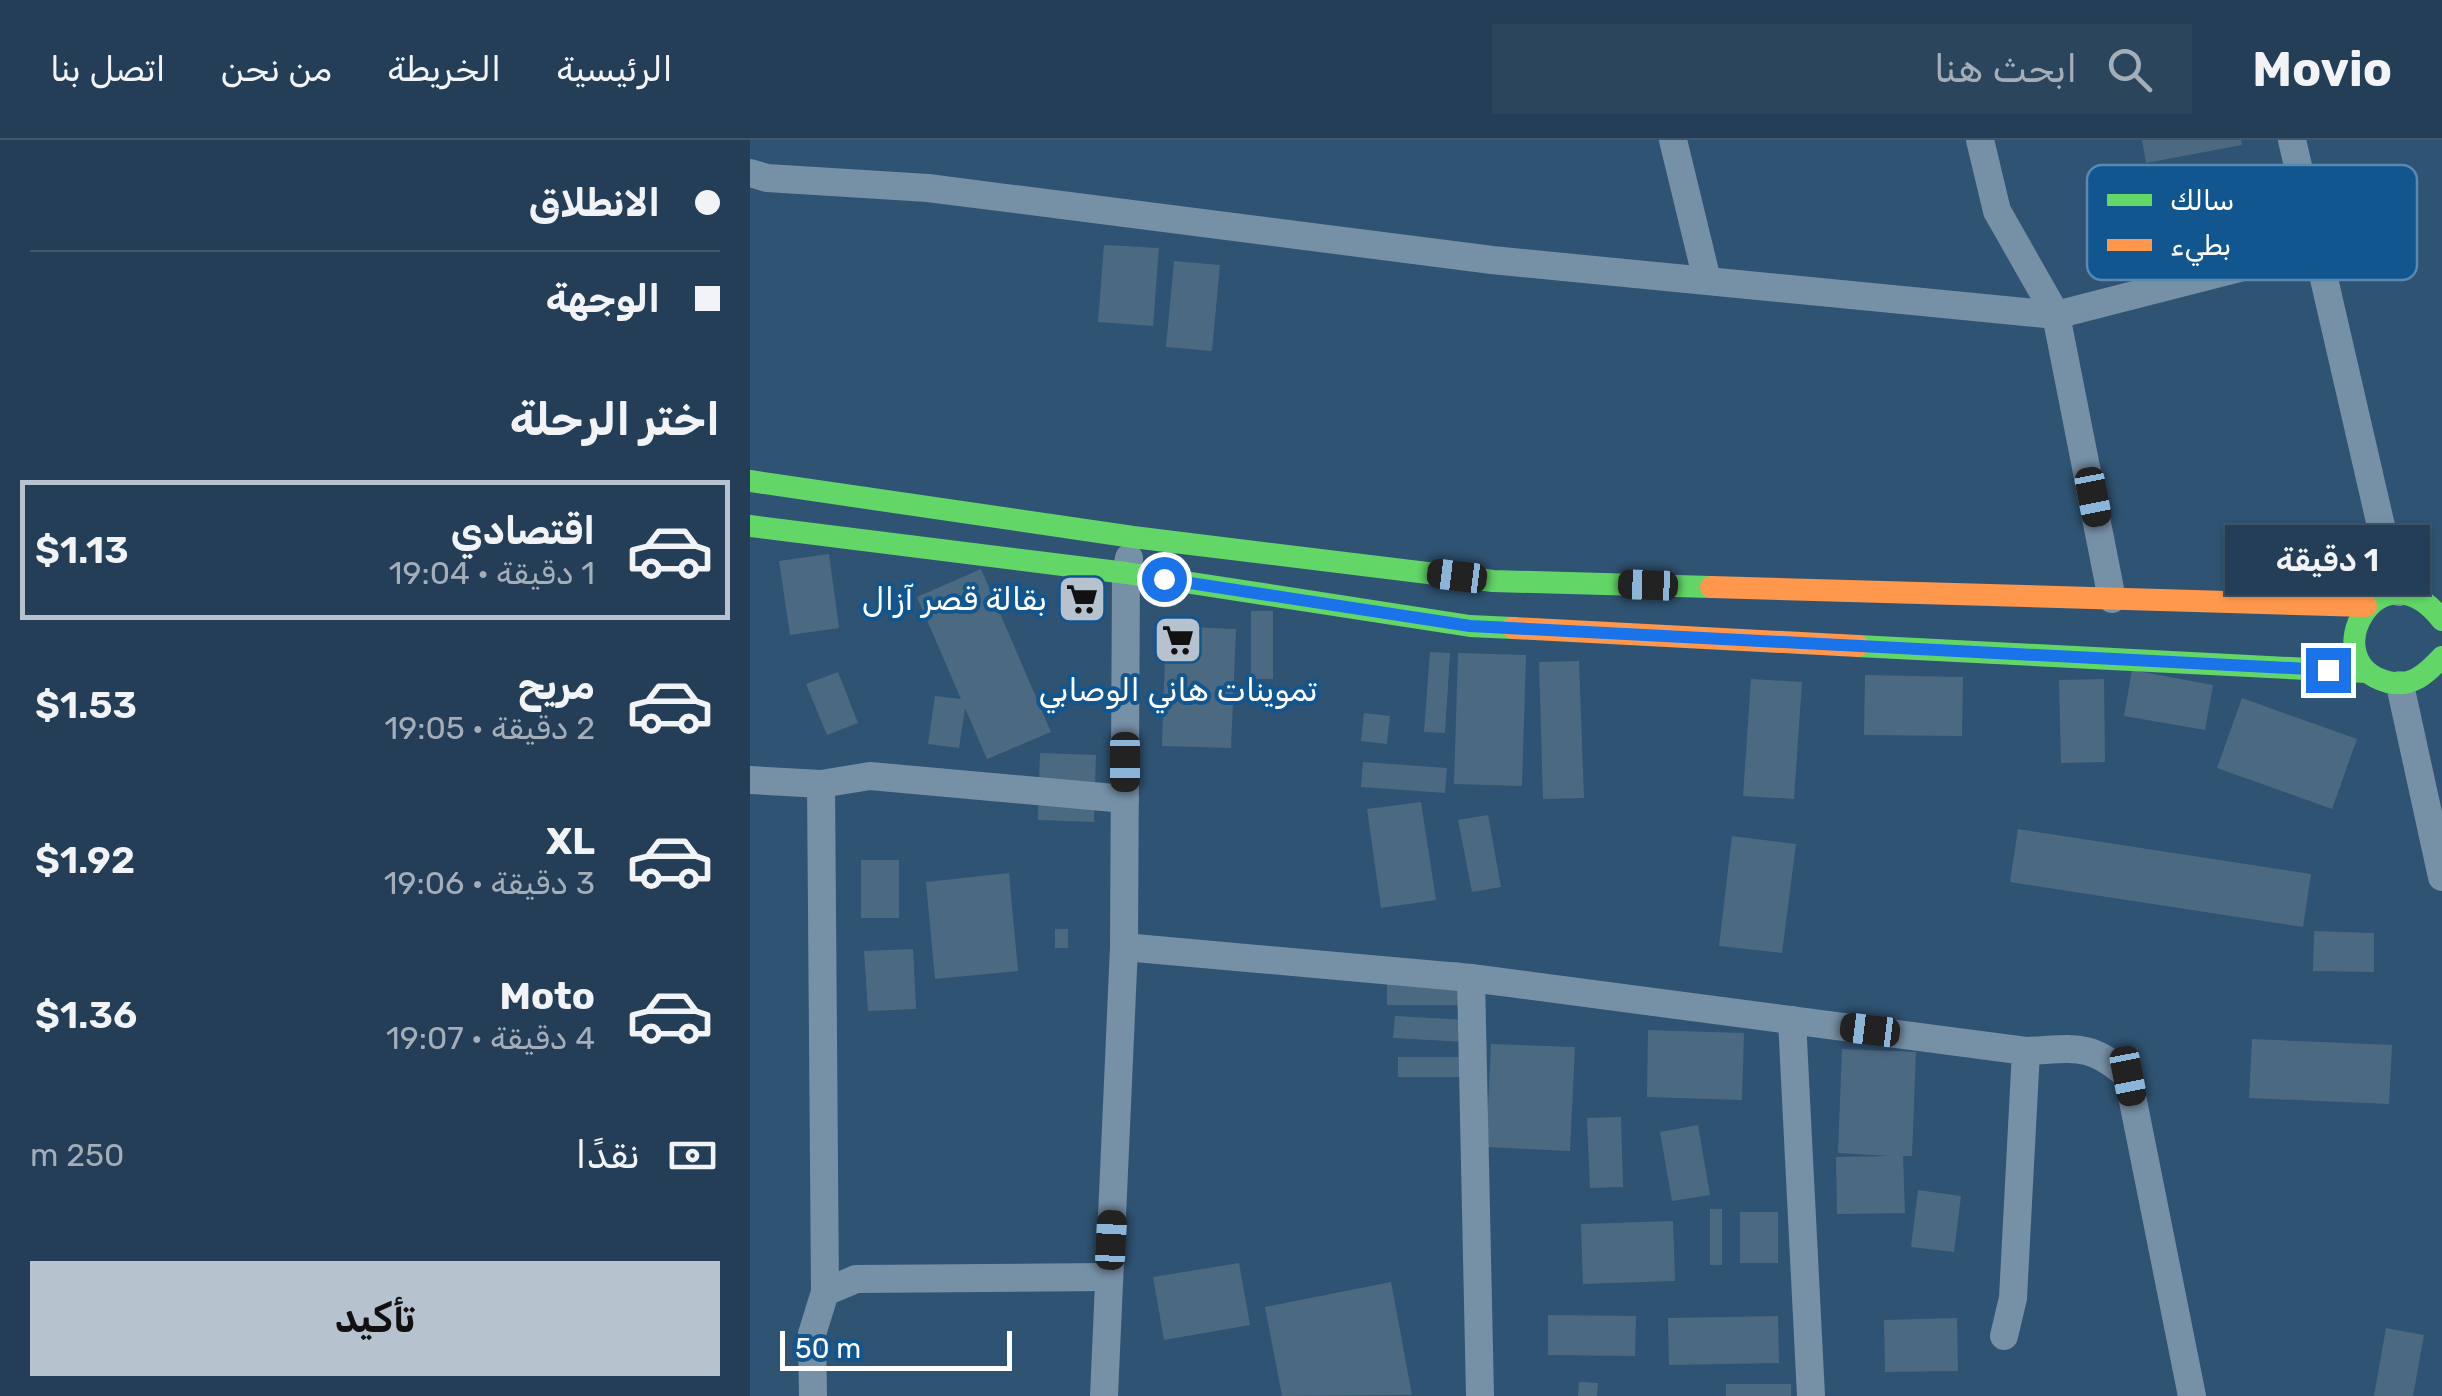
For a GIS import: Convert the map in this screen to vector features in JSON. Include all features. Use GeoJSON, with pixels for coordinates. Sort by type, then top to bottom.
{"type":"FeatureCollection","features":[{"type":"Feature","properties":{"kind":"street"},"geometry":{"type":"LineString","coordinates":[[1674,140],[1707,280]]}},
{"type":"Feature","properties":{"kind":"street"},"geometry":{"type":"LineString","coordinates":[[1980,140],[1997,211],[2056,314],[2112,599]]}},
{"type":"Feature","properties":{"kind":"street"},"geometry":{"type":"LineString","coordinates":[[2292,140],[2298,165]]}},
{"type":"Feature","properties":{"kind":"street"},"geometry":{"type":"LineString","coordinates":[[750,173],[767,178],[928,188],[1492,260],[2056,314],[2190,280]]}},
{"type":"Feature","properties":{"kind":"street"},"geometry":{"type":"LineString","coordinates":[[2324,280],[2399,592]]}},
{"type":"Feature","properties":{"kind":"street"},"geometry":{"type":"LineString","coordinates":[[750,481],[1133,536],[1493,580],[2366,606]]}},
{"type":"Feature","properties":{"kind":"street"},"geometry":{"type":"LineString","coordinates":[[750,526],[1126,573],[1470,626],[2368,672]]}},
{"type":"Feature","properties":{"kind":"street"},"geometry":{"type":"LineString","coordinates":[[1104,1396],[1124,947],[1126,573],[1133,536]]}},
{"type":"Feature","properties":{"kind":"street"},"geometry":{"type":"LineString","coordinates":[[2439,610],[2417,596],[2399,592],[2382,596],[2366,606],[2356,622],[2354,640],[2357,657],[2382,682],[2400,685],[2418,681],[2439,666]]}},
{"type":"Feature","properties":{"kind":"street"},"geometry":{"type":"LineString","coordinates":[[2400,685],[2442,877]]}},
{"type":"Feature","properties":{"kind":"street"},"geometry":{"type":"LineString","coordinates":[[750,780],[821,784],[870,776],[1125,800]]}},
{"type":"Feature","properties":{"kind":"street"},"geometry":{"type":"LineString","coordinates":[[813,1396],[812,1334],[825,1292],[821,784]]}},
{"type":"Feature","properties":{"kind":"street"},"geometry":{"type":"LineString","coordinates":[[1124,947],[1471,978],[2026,1051],[2083,1048],[2108,1058],[2128,1076],[2192,1396]]}},
{"type":"Feature","properties":{"kind":"street"},"geometry":{"type":"LineString","coordinates":[[1471,978],[1480,1396]]}},
{"type":"Feature","properties":{"kind":"street"},"geometry":{"type":"LineString","coordinates":[[1792,1020],[1811,1396]]}},
{"type":"Feature","properties":{"kind":"street"},"geometry":{"type":"LineString","coordinates":[[2004,1336],[2013,1298],[2026,1051]]}},
{"type":"Feature","properties":{"kind":"street"},"geometry":{"type":"LineString","coordinates":[[825,1292],[856,1279],[1109,1277]]}},
{"type":"Feature","properties":{"kind":"building"},"geometry":{"type":"Polygon","coordinates":[[[2142,140],[2241,140],[2242,145],[2146,163],[2142,140]]]}},
{"type":"Feature","properties":{"kind":"building"},"geometry":{"type":"Polygon","coordinates":[[[1104,245],[1159,248],[1153,326],[1098,322],[1104,245]]]}},
{"type":"Feature","properties":{"kind":"building"},"geometry":{"type":"Polygon","coordinates":[[[1174,261],[1220,265],[1212,351],[1166,347],[1174,261]]]}},
{"type":"Feature","properties":{"kind":"building"},"geometry":{"type":"Polygon","coordinates":[[[829,554],[839,628],[790,635],[779,561],[829,554]]]}},
{"type":"Feature","properties":{"kind":"building"},"geometry":{"type":"Polygon","coordinates":[[[981,569],[1051,732],[987,759],[965,708],[959,748],[928,744],[935,696],[961,699],[917,597],[981,569]]]}},
{"type":"Feature","properties":{"kind":"building"},"geometry":{"type":"Polygon","coordinates":[[[1251,611],[1273,611],[1273,679],[1251,679],[1251,611]]]}},
{"type":"Feature","properties":{"kind":"building"},"geometry":{"type":"Polygon","coordinates":[[[1166,626],[1236,629],[1231,748],[1162,746],[1166,626]]]}},
{"type":"Feature","properties":{"kind":"building"},"geometry":{"type":"Polygon","coordinates":[[[1430,652],[1450,653],[1445,733],[1424,732],[1430,652]]]}},
{"type":"Feature","properties":{"kind":"building"},"geometry":{"type":"Polygon","coordinates":[[[1458,653],[1526,655],[1522,786],[1454,784],[1458,653]]]}},
{"type":"Feature","properties":{"kind":"building"},"geometry":{"type":"Polygon","coordinates":[[[1579,661],[1584,798],[1543,799],[1539,662],[1579,661]]]}},
{"type":"Feature","properties":{"kind":"building"},"geometry":{"type":"Polygon","coordinates":[[[2132,670],[2213,685],[2205,730],[2124,716],[2132,670]]]}},
{"type":"Feature","properties":{"kind":"building"},"geometry":{"type":"Polygon","coordinates":[[[838,672],[858,723],[827,735],[806,684],[838,672]]]}},
{"type":"Feature","properties":{"kind":"building"},"geometry":{"type":"Polygon","coordinates":[[[1865,675],[1963,677],[1962,736],[1864,735],[1865,675]]]}},
{"type":"Feature","properties":{"kind":"building"},"geometry":{"type":"Polygon","coordinates":[[[1751,679],[1802,682],[1794,799],[1743,796],[1751,679]]]}},
{"type":"Feature","properties":{"kind":"building"},"geometry":{"type":"Polygon","coordinates":[[[2104,679],[2105,762],[2061,763],[2059,680],[2104,679]]]}},
{"type":"Feature","properties":{"kind":"building"},"geometry":{"type":"Polygon","coordinates":[[[2242,698],[2357,739],[2332,809],[2217,768],[2242,698]]]}},
{"type":"Feature","properties":{"kind":"building"},"geometry":{"type":"Polygon","coordinates":[[[1364,713],[1390,716],[1387,744],[1361,741],[1364,713]]]}},
{"type":"Feature","properties":{"kind":"building"},"geometry":{"type":"Polygon","coordinates":[[[1040,753],[1096,755],[1094,822],[1038,820],[1040,753]]]}},
{"type":"Feature","properties":{"kind":"building"},"geometry":{"type":"Polygon","coordinates":[[[1363,762],[1447,768],[1445,793],[1361,787],[1363,762]]]}},
{"type":"Feature","properties":{"kind":"building"},"geometry":{"type":"Polygon","coordinates":[[[1421,802],[1436,900],[1381,908],[1367,809],[1421,802]]]}},
{"type":"Feature","properties":{"kind":"building"},"geometry":{"type":"Polygon","coordinates":[[[1488,815],[1501,887],[1472,892],[1458,820],[1488,815]]]}},
{"type":"Feature","properties":{"kind":"building"},"geometry":{"type":"Polygon","coordinates":[[[2018,829],[2311,874],[2303,927],[2010,882],[2018,829]]]}},
{"type":"Feature","properties":{"kind":"building"},"geometry":{"type":"Polygon","coordinates":[[[1732,836],[1796,844],[1782,953],[1719,946],[1732,836]]]}},
{"type":"Feature","properties":{"kind":"building"},"geometry":{"type":"Polygon","coordinates":[[[861,860],[899,860],[899,918],[861,918],[861,860]]]}},
{"type":"Feature","properties":{"kind":"building"},"geometry":{"type":"Polygon","coordinates":[[[1009,873],[1018,971],[935,979],[926,882],[1009,873]]]}},
{"type":"Feature","properties":{"kind":"building"},"geometry":{"type":"Polygon","coordinates":[[[1055,929],[1068,929],[1068,948],[1055,948],[1055,929]]]}},
{"type":"Feature","properties":{"kind":"building"},"geometry":{"type":"Polygon","coordinates":[[[2314,931],[2374,933],[2374,972],[2313,971],[2314,931]]]}},
{"type":"Feature","properties":{"kind":"building"},"geometry":{"type":"Polygon","coordinates":[[[913,949],[916,1009],[868,1011],[864,951],[913,949]]]}},
{"type":"Feature","properties":{"kind":"building"},"geometry":{"type":"Polygon","coordinates":[[[1387,962],[1460,962],[1460,1005],[1387,1005],[1387,962]]]}},
{"type":"Feature","properties":{"kind":"building"},"geometry":{"type":"Polygon","coordinates":[[[1395,1016],[1468,1020],[1466,1042],[1393,1038],[1395,1016]]]}},
{"type":"Feature","properties":{"kind":"building"},"geometry":{"type":"Polygon","coordinates":[[[1648,1030],[1744,1033],[1742,1100],[1647,1097],[1648,1030]]]}},
{"type":"Feature","properties":{"kind":"building"},"geometry":{"type":"Polygon","coordinates":[[[2252,1039],[2392,1045],[2389,1104],[2249,1098],[2252,1039]]]}},
{"type":"Feature","properties":{"kind":"building"},"geometry":{"type":"Polygon","coordinates":[[[1491,1044],[1575,1047],[1570,1151],[1486,1147],[1491,1044]]]}},
{"type":"Feature","properties":{"kind":"building"},"geometry":{"type":"Polygon","coordinates":[[[1842,1049],[1916,1052],[1912,1156],[1903,1156],[1905,1213],[1837,1214],[1836,1157],[1890,1156],[1838,1153],[1842,1049]]]}},
{"type":"Feature","properties":{"kind":"building"},"geometry":{"type":"Polygon","coordinates":[[[1398,1057],[1469,1057],[1469,1077],[1398,1077],[1398,1057]]]}},
{"type":"Feature","properties":{"kind":"building"},"geometry":{"type":"Polygon","coordinates":[[[1621,1117],[1623,1187],[1590,1188],[1587,1118],[1621,1117]]]}},
{"type":"Feature","properties":{"kind":"building"},"geometry":{"type":"Polygon","coordinates":[[[1698,1125],[1710,1195],[1672,1201],[1660,1132],[1698,1125]]]}},
{"type":"Feature","properties":{"kind":"building"},"geometry":{"type":"Polygon","coordinates":[[[1918,1190],[1961,1196],[1954,1252],[1911,1247],[1918,1190]]]}},
{"type":"Feature","properties":{"kind":"building"},"geometry":{"type":"Polygon","coordinates":[[[1710,1209],[1722,1209],[1722,1265],[1710,1265],[1710,1209]]]}},
{"type":"Feature","properties":{"kind":"building"},"geometry":{"type":"Polygon","coordinates":[[[1740,1212],[1778,1212],[1778,1263],[1740,1263],[1740,1212]]]}},
{"type":"Feature","properties":{"kind":"building"},"geometry":{"type":"Polygon","coordinates":[[[1673,1221],[1675,1281],[1583,1284],[1581,1224],[1673,1221]]]}},
{"type":"Feature","properties":{"kind":"building"},"geometry":{"type":"Polygon","coordinates":[[[1239,1263],[1250,1325],[1164,1340],[1153,1277],[1239,1263]]]}},
{"type":"Feature","properties":{"kind":"building"},"geometry":{"type":"Polygon","coordinates":[[[1391,1282],[1412,1395],[1282,1396],[1265,1307],[1391,1282]]]}},
{"type":"Feature","properties":{"kind":"building"},"geometry":{"type":"Polygon","coordinates":[[[1548,1315],[1636,1316],[1635,1356],[1548,1355],[1548,1315]]]}},
{"type":"Feature","properties":{"kind":"building"},"geometry":{"type":"Polygon","coordinates":[[[1778,1316],[1779,1363],[1669,1365],[1668,1318],[1778,1316]]]}},
{"type":"Feature","properties":{"kind":"building"},"geometry":{"type":"Polygon","coordinates":[[[1957,1318],[1958,1371],[1885,1372],[1884,1320],[1957,1318]]]}},
{"type":"Feature","properties":{"kind":"building"},"geometry":{"type":"Polygon","coordinates":[[[2386,1328],[2424,1335],[2413,1396],[2374,1396],[2386,1328]]]}},
{"type":"Feature","properties":{"kind":"building"},"geometry":{"type":"Polygon","coordinates":[[[1579,1382],[1598,1383],[1597,1396],[1578,1396],[1579,1382]]]}},
{"type":"Feature","properties":{"kind":"building"},"geometry":{"type":"Polygon","coordinates":[[[1726,1384],[1791,1384],[1791,1396],[1726,1396],[1726,1384]]]}},
{"type":"Feature","properties":{"kind":"traffic: fast"},"geometry":{"type":"LineString","coordinates":[[750,481],[1133,537],[1493,581],[1711,587]]}},
{"type":"Feature","properties":{"kind":"traffic: fast"},"geometry":{"type":"LineString","coordinates":[[750,526],[1126,573],[1470,626],[1513,628]]}},
{"type":"Feature","properties":{"kind":"traffic: fast"},"geometry":{"type":"LineString","coordinates":[[2442,620],[2419,599],[2397,593],[2378,599],[2363,614],[2355,633],[2356,653],[2366,671],[2388,682],[2412,681],[2442,657]]}},
{"type":"Feature","properties":{"kind":"traffic: fast"},"geometry":{"type":"LineString","coordinates":[[1858,646],[2367,672]]}},
{"type":"Feature","properties":{"kind":"traffic: slow"},"geometry":{"type":"LineString","coordinates":[[1711,587],[2366,606]]}},
{"type":"Feature","properties":{"kind":"traffic: slow"},"geometry":{"type":"LineString","coordinates":[[1513,628],[1858,646]]}},
{"type":"Feature","properties":{"kind":"place","name":"بقالة قصر آزال"},"geometry":{"type":"Point","coordinates":[1082,599]}},
{"type":"Feature","properties":{"kind":"place","name":"تموينات هاني الوصابي"},"geometry":{"type":"Point","coordinates":[1178,640]}},
{"type":"Feature","properties":{"kind":"route"},"geometry":{"type":"LineString","coordinates":[[1164,579],[1470,626],[2328,670]]}}]}
